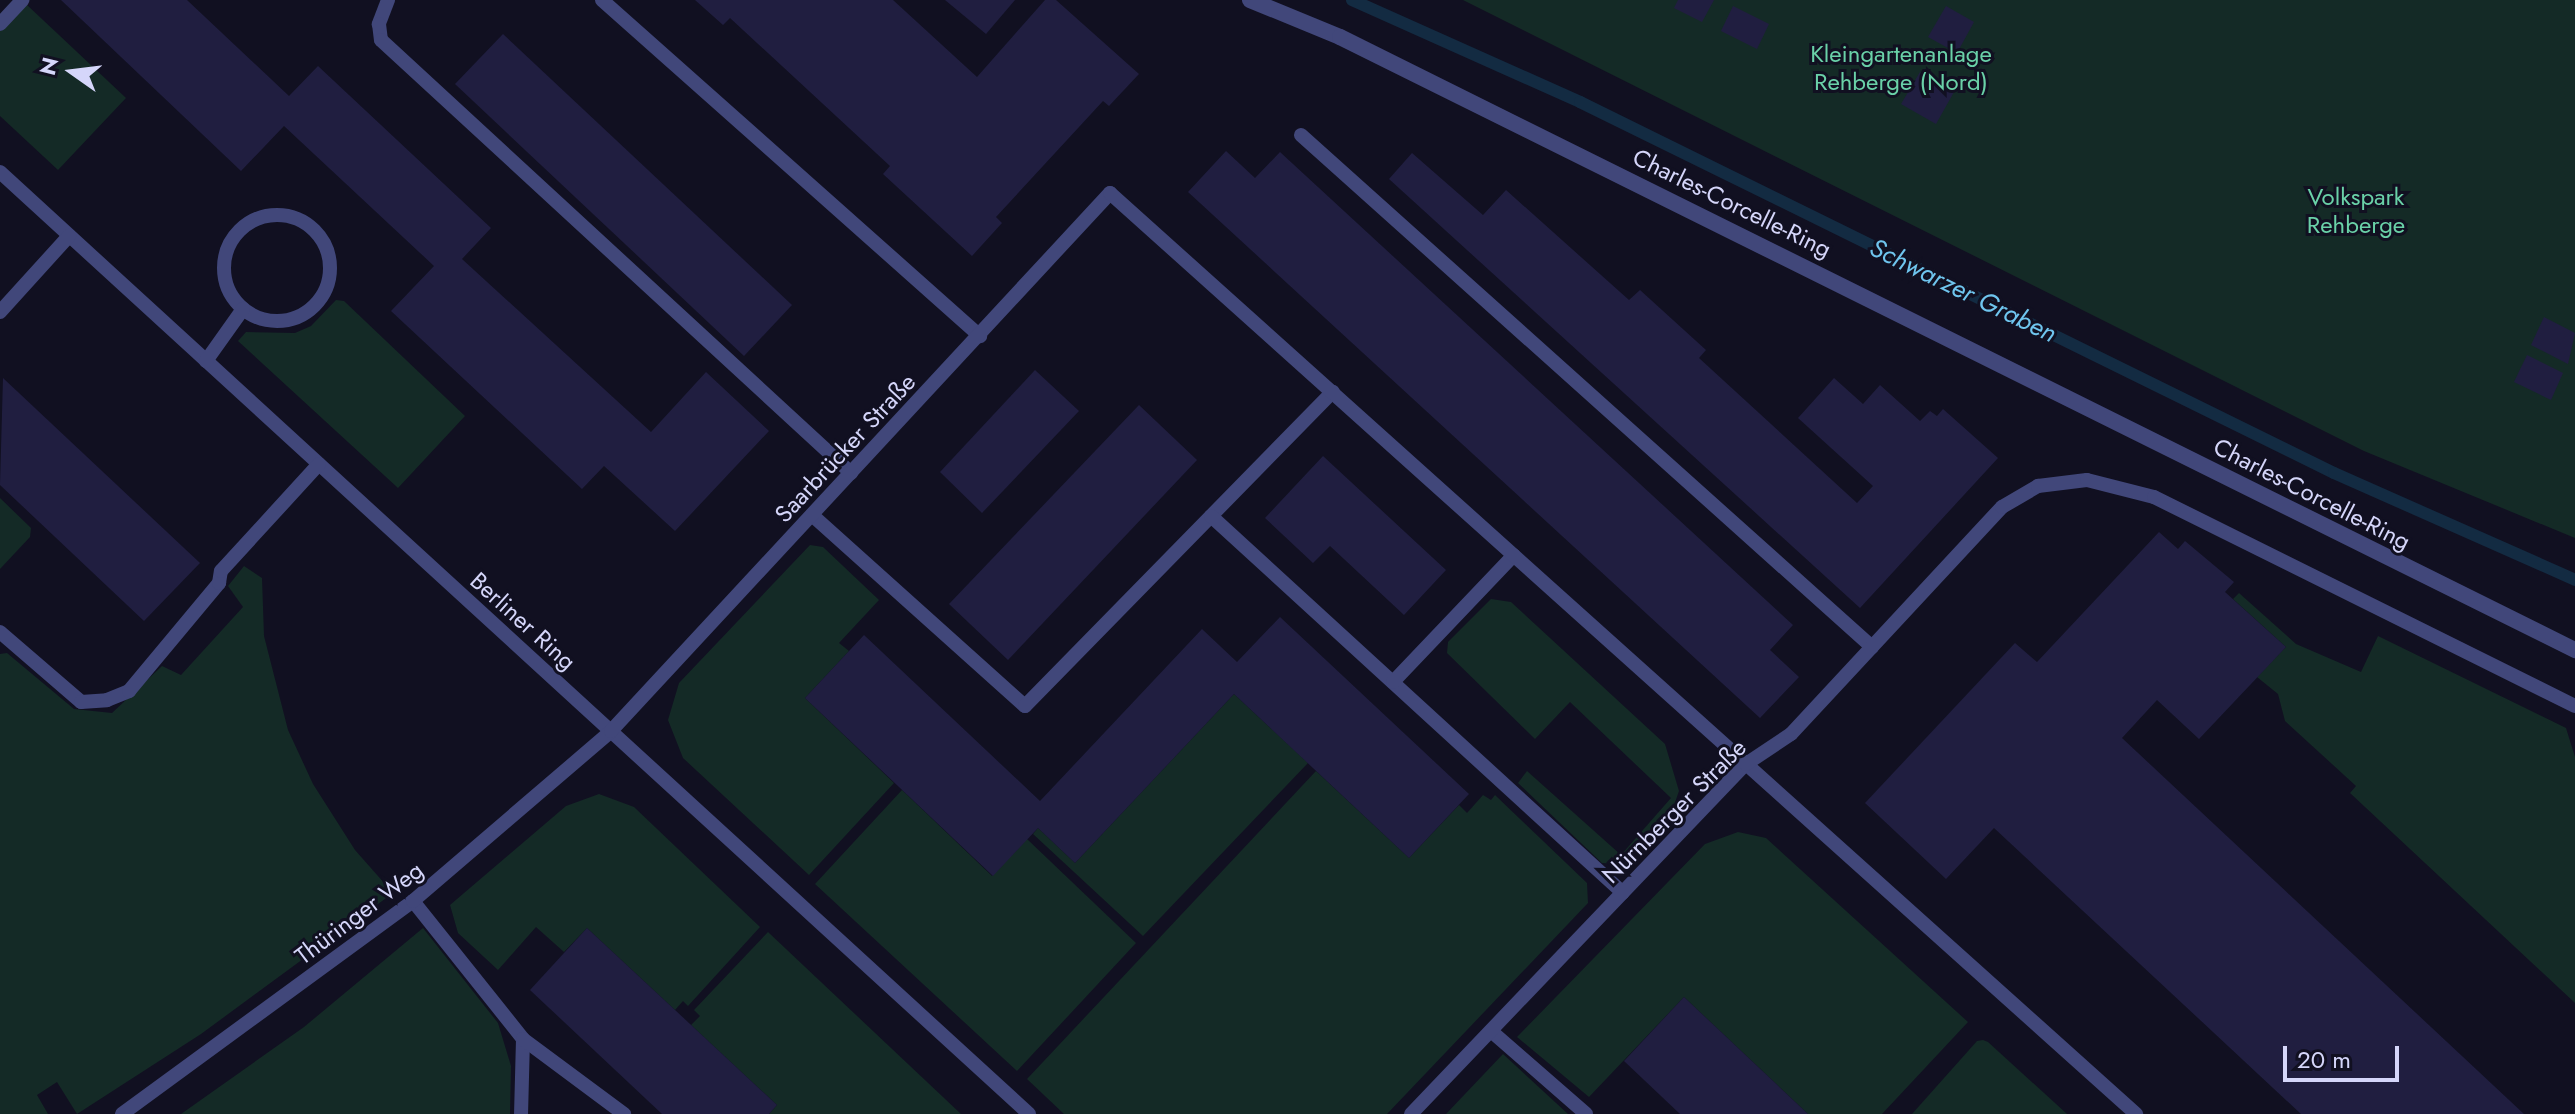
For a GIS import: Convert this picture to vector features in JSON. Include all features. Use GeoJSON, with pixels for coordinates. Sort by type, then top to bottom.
{"type":"FeatureCollection","features":[{"type":"Feature","properties":{"kind":"street","name":"Charles-Corcelle-Ring"},"geometry":{"type":"LineString","coordinates":[[1250,0],[1354,44],[2575,650]]}},
{"type":"Feature","properties":{"kind":"lane"},"geometry":{"type":"LineString","coordinates":[[0,24],[22,0]]}},
{"type":"Feature","properties":{"kind":"lane"},"geometry":{"type":"LineString","coordinates":[[388,0],[379,24],[381,40],[851,473]]}},
{"type":"Feature","properties":{"kind":"lane"},"geometry":{"type":"LineString","coordinates":[[602,0],[980,336]]}},
{"type":"Feature","properties":{"kind":"lane"},"geometry":{"type":"LineString","coordinates":[[1301,135],[1872,647]]}},
{"type":"Feature","properties":{"kind":"lane","name":"Berliner Ring"},"geometry":{"type":"LineString","coordinates":[[0,172],[1029,1114]]}},
{"type":"Feature","properties":{"kind":"lane","name":"Saarbrücker Straße"},"geometry":{"type":"LineString","coordinates":[[611,731],[1110,193],[1333,392]]}},
{"type":"Feature","properties":{"kind":"lane"},"geometry":{"type":"LineString","coordinates":[[276,214],[314,229],[331,267],[316,306],[278,322],[243,309],[231,296],[223,269],[238,231],[276,214]]}},
{"type":"Feature","properties":{"kind":"lane"},"geometry":{"type":"LineString","coordinates":[[0,312],[69,236]]}},
{"type":"Feature","properties":{"kind":"lane"},"geometry":{"type":"LineString","coordinates":[[206,361],[243,309]]}},
{"type":"Feature","properties":{"kind":"lane"},"geometry":{"type":"LineString","coordinates":[[812,515],[1025,706],[1333,392],[2136,1114]]}},
{"type":"Feature","properties":{"kind":"lane"},"geometry":{"type":"LineString","coordinates":[[0,632],[81,702],[107,700],[129,691],[219,583],[221,571],[319,464]]}},
{"type":"Feature","properties":{"kind":"lane","name":"Nürnberger Straße"},"geometry":{"type":"LineString","coordinates":[[1411,1114],[1746,764],[1791,734],[2002,507],[2038,486],[2087,480],[2154,497],[2575,706]]}},
{"type":"Feature","properties":{"kind":"lane"},"geometry":{"type":"LineString","coordinates":[[1211,516],[1623,893]]}},
{"type":"Feature","properties":{"kind":"lane"},"geometry":{"type":"LineString","coordinates":[[1393,682],[1514,555]]}},
{"type":"Feature","properties":{"kind":"lane","name":"Thüringer Weg"},"geometry":{"type":"LineString","coordinates":[[122,1114],[413,901],[611,731]]}},
{"type":"Feature","properties":{"kind":"lane"},"geometry":{"type":"LineString","coordinates":[[413,901],[523,1039],[624,1114]]}},
{"type":"Feature","properties":{"kind":"lane"},"geometry":{"type":"LineString","coordinates":[[1491,1031],[1586,1114]]}},
{"type":"Feature","properties":{"kind":"lane"},"geometry":{"type":"LineString","coordinates":[[521,1114],[523,1039]]}},
{"type":"Feature","properties":{"kind":"lane"},"geometry":{"type":"LineString","coordinates":[[1006,1114],[1017,1102]]}},
{"type":"Feature","properties":{"kind":"green space","name":"Volkspark Rehberge"},"geometry":{"type":"Polygon","coordinates":[[[1463,0],[2575,0],[2575,538],[2364,451],[1463,0]]]}},
{"type":"Feature","properties":{"kind":"green space"},"geometry":{"type":"Polygon","coordinates":[[[26,4],[126,98],[58,170],[0,116],[0,31],[26,4]]]}},
{"type":"Feature","properties":{"kind":"green space"},"geometry":{"type":"Polygon","coordinates":[[[336,300],[344,301],[465,416],[398,488],[238,341],[246,332],[295,333],[311,326],[336,300]]]}},
{"type":"Feature","properties":{"kind":"green space"},"geometry":{"type":"Polygon","coordinates":[[[0,498],[31,528],[30,537],[0,569],[0,498]]]}},
{"type":"Feature","properties":{"kind":"green space"},"geometry":{"type":"Polygon","coordinates":[[[810,545],[823,547],[879,600],[839,643],[849,651],[805,698],[894,783],[809,875],[683,758],[668,720],[679,683],[810,545]]]}},
{"type":"Feature","properties":{"kind":"green space"},"geometry":{"type":"Polygon","coordinates":[[[244,566],[262,578],[264,636],[288,730],[313,784],[355,850],[393,893],[201,1034],[77,1114],[57,1082],[37,1095],[48,1114],[0,1114],[0,654],[7,653],[74,709],[112,713],[162,666],[181,675],[243,607],[228,586],[244,566]]]}},
{"type":"Feature","properties":{"kind":"green space"},"geometry":{"type":"Polygon","coordinates":[[[2239,593],[2296,644],[2361,672],[2378,636],[2566,728],[2575,757],[2575,1003],[2350,793],[2356,786],[2285,721],[2278,694],[2257,677],[2286,647],[2233,599],[2239,593]]]}},
{"type":"Feature","properties":{"kind":"green space"},"geometry":{"type":"Polygon","coordinates":[[[1491,599],[1511,602],[1665,744],[1679,791],[1672,811],[1622,864],[1602,863],[1518,783],[1527,771],[1621,855],[1671,798],[1570,702],[1535,739],[1447,653],[1448,642],[1491,599]]]}},
{"type":"Feature","properties":{"kind":"green space"},"geometry":{"type":"Polygon","coordinates":[[[1234,694],[1308,763],[1143,936],[1033,834],[1038,828],[1075,863],[1234,694]]]}},
{"type":"Feature","properties":{"kind":"green space"},"geometry":{"type":"Polygon","coordinates":[[[1316,771],[1409,858],[1459,805],[1467,813],[1483,795],[1491,800],[1495,795],[1587,883],[1588,903],[1387,1114],[1064,1114],[1027,1079],[1316,771]]]}},
{"type":"Feature","properties":{"kind":"green space"},"geometry":{"type":"Polygon","coordinates":[[[902,790],[992,876],[1027,839],[1136,943],[1017,1071],[815,884],[902,790]]]}},
{"type":"Feature","properties":{"kind":"green space"},"geometry":{"type":"Polygon","coordinates":[[[599,794],[634,807],[760,927],[688,1006],[683,1001],[675,1010],[587,928],[564,952],[536,927],[498,970],[458,933],[450,905],[566,806],[599,794]]]}},
{"type":"Feature","properties":{"kind":"green space"},"geometry":{"type":"Polygon","coordinates":[[[1738,832],[1766,838],[1968,1022],[1882,1114],[1808,1114],[1684,997],[1589,1097],[1517,1037],[1705,844],[1738,832]]]}},
{"type":"Feature","properties":{"kind":"green space"},"geometry":{"type":"Polygon","coordinates":[[[423,928],[498,1023],[511,1066],[510,1114],[181,1114],[304,1027],[423,928]]]}},
{"type":"Feature","properties":{"kind":"green space"},"geometry":{"type":"Polygon","coordinates":[[[768,932],[961,1114],[769,1114],[777,1105],[691,1025],[700,1016],[694,1010],[768,932]]]}},
{"type":"Feature","properties":{"kind":"green space"},"geometry":{"type":"Polygon","coordinates":[[[1983,1040],[2067,1114],[1912,1114],[1977,1041],[1983,1040]]]}},
{"type":"Feature","properties":{"kind":"green space"},"geometry":{"type":"Polygon","coordinates":[[[1503,1054],[1568,1114],[1446,1114],[1503,1054]]]}},
{"type":"Feature","properties":{"kind":"building"},"geometry":{"type":"Polygon","coordinates":[[[61,0],[187,0],[289,96],[318,66],[491,228],[462,259],[651,432],[706,372],[769,431],[675,531],[604,466],[582,489],[391,311],[434,266],[284,126],[241,171],[61,0]]]}},
{"type":"Feature","properties":{"kind":"building"},"geometry":{"type":"Polygon","coordinates":[[[695,0],[893,0],[977,77],[1045,0],[1056,0],[1139,74],[1109,106],[1103,101],[996,217],[1002,223],[972,256],[883,174],[890,166],[730,18],[723,25],[695,0]]]}},
{"type":"Feature","properties":{"kind":"building"},"geometry":{"type":"Polygon","coordinates":[[[945,0],[1015,0],[986,34],[945,0]]]}},
{"type":"Feature","properties":{"kind":"building"},"geometry":{"type":"Polygon","coordinates":[[[1678,0],[1714,0],[1702,22],[1674,8],[1678,0]]]}},
{"type":"Feature","properties":{"kind":"building"},"geometry":{"type":"Polygon","coordinates":[[[1733,6],[1769,24],[1757,49],[1721,31],[1733,6]]]}},
{"type":"Feature","properties":{"kind":"building"},"geometry":{"type":"Polygon","coordinates":[[[1946,6],[1974,22],[1957,53],[1928,37],[1946,6]]]}},
{"type":"Feature","properties":{"kind":"building"},"geometry":{"type":"Polygon","coordinates":[[[503,34],[792,305],[744,356],[455,84],[503,34]]]}},
{"type":"Feature","properties":{"kind":"building"},"geometry":{"type":"Polygon","coordinates":[[[1920,72],[1954,92],[1936,124],[1901,104],[1920,72]]]}},
{"type":"Feature","properties":{"kind":"building"},"geometry":{"type":"Polygon","coordinates":[[[1226,151],[1255,178],[1280,152],[1793,625],[1770,650],[1799,677],[1760,718],[1188,192],[1226,151]]]}},
{"type":"Feature","properties":{"kind":"building"},"geometry":{"type":"Polygon","coordinates":[[[1412,153],[1483,215],[1506,190],[1629,300],[1640,290],[1706,350],[1699,358],[1857,503],[1873,486],[1798,418],[1834,378],[1863,404],[1880,385],[1920,421],[1930,411],[1937,416],[1943,409],[1998,458],[1860,608],[1389,179],[1412,153]]]}},
{"type":"Feature","properties":{"kind":"building"},"geometry":{"type":"Polygon","coordinates":[[[2544,317],[2575,333],[2568,364],[2531,345],[2544,317]]]}},
{"type":"Feature","properties":{"kind":"building"},"geometry":{"type":"Polygon","coordinates":[[[2527,355],[2563,373],[2551,400],[2514,382],[2527,355]]]}},
{"type":"Feature","properties":{"kind":"building"},"geometry":{"type":"Polygon","coordinates":[[[1035,370],[1079,411],[982,513],[940,472],[1035,370]]]}},
{"type":"Feature","properties":{"kind":"building"},"geometry":{"type":"Polygon","coordinates":[[[3,378],[200,563],[144,621],[0,485],[3,378]]]}},
{"type":"Feature","properties":{"kind":"building"},"geometry":{"type":"Polygon","coordinates":[[[1139,405],[1197,460],[1008,660],[949,604],[1139,405]]]}},
{"type":"Feature","properties":{"kind":"building"},"geometry":{"type":"Polygon","coordinates":[[[1323,456],[1446,570],[1404,615],[1330,546],[1313,563],[1265,518],[1323,456]]]}},
{"type":"Feature","properties":{"kind":"building"},"geometry":{"type":"Polygon","coordinates":[[[2159,532],[2178,549],[2185,541],[2234,582],[2225,592],[2286,647],[2199,739],[2157,700],[2122,738],[2524,1114],[2301,1114],[1994,828],[1946,879],[1865,803],[2015,643],[2037,662],[2159,532]]]}},
{"type":"Feature","properties":{"kind":"building"},"geometry":{"type":"Polygon","coordinates":[[[1280,617],[1469,794],[1409,858],[1234,694],[1075,863],[1038,828],[993,876],[805,698],[864,635],[1040,801],[1202,629],[1237,662],[1280,617]]]}},
{"type":"Feature","properties":{"kind":"building"},"geometry":{"type":"Polygon","coordinates":[[[587,928],[777,1105],[769,1114],[662,1114],[530,990],[587,928]]]}},
{"type":"Feature","properties":{"kind":"building"},"geometry":{"type":"Polygon","coordinates":[[[1684,997],[1808,1114],[1680,1114],[1624,1061],[1684,997]]]}},
{"type":"Feature","properties":{"kind":"waterway","name":"Schwarzer Graben"},"geometry":{"type":"LineString","coordinates":[[1352,0],[1580,102],[2334,473],[2575,580]]}},
{"type":"Feature","properties":{"kind":"park label","name":"Kleingartenanlage Rehberge (Nord)"},"geometry":{"type":"Point","coordinates":[1901,68]}}]}
